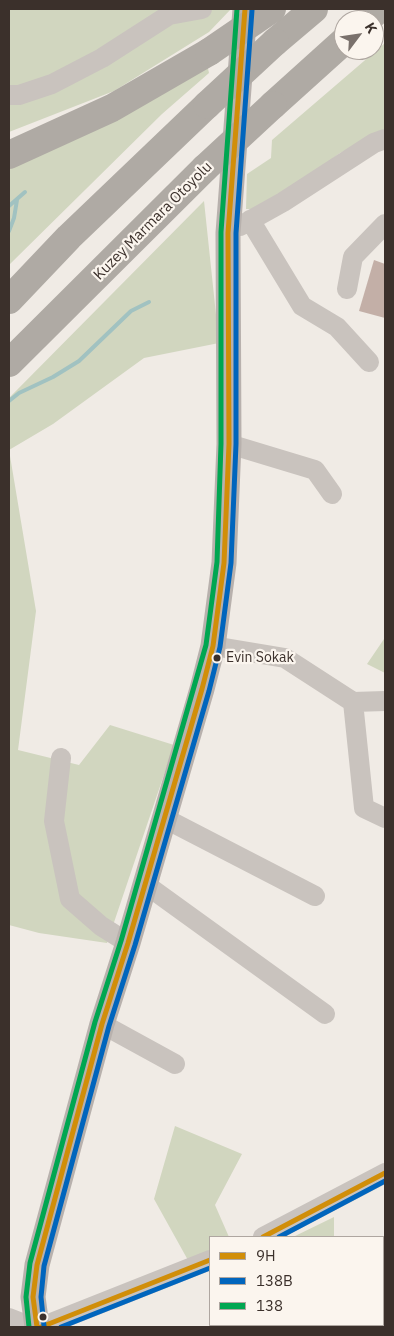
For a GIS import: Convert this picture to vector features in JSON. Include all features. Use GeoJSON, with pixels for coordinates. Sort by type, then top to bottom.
{"type":"FeatureCollection","features":[{"type":"Feature","properties":{"kind":"highway"},"geometry":{"type":"LineString","coordinates":[[9,155],[112,108],[209,52],[272,9]]}},
{"type":"Feature","properties":{"kind":"highway"},"geometry":{"type":"LineString","coordinates":[[9,300],[69,237],[207,105],[314,9]]}},
{"type":"Feature","properties":{"kind":"highway","name":"Kuzey Marmara Otoyolu"},"geometry":{"type":"LineString","coordinates":[[9,364],[205,168],[334,50]]}},
{"type":"Feature","properties":{"kind":"main road"},"geometry":{"type":"LineString","coordinates":[[37,1327],[34,1297],[37,1265],[102,1024],[128,943],[213,646],[224,562],[229,444],[228,233],[245,9]]}},
{"type":"Feature","properties":{"kind":"street"},"geometry":{"type":"LineString","coordinates":[[9,95],[19,95],[52,84],[102,58],[169,15],[202,9]]}},
{"type":"Feature","properties":{"kind":"street"},"geometry":{"type":"LineString","coordinates":[[228,233],[283,202],[374,143],[385,139]]}},
{"type":"Feature","properties":{"kind":"street"},"geometry":{"type":"LineString","coordinates":[[250,220],[302,306],[336,327],[369,362]]}},
{"type":"Feature","properties":{"kind":"street"},"geometry":{"type":"LineString","coordinates":[[347,288],[353,257],[385,224]]}},
{"type":"Feature","properties":{"kind":"street"},"geometry":{"type":"LineString","coordinates":[[229,444],[315,470],[332,494]]}},
{"type":"Feature","properties":{"kind":"street"},"geometry":{"type":"LineString","coordinates":[[213,646],[285,658],[353,702],[385,701]]}},
{"type":"Feature","properties":{"kind":"street"},"geometry":{"type":"LineString","coordinates":[[353,702],[364,808],[385,818]]}},
{"type":"Feature","properties":{"kind":"street"},"geometry":{"type":"LineString","coordinates":[[61,758],[54,821],[70,899],[101,926],[128,943]]}},
{"type":"Feature","properties":{"kind":"street"},"geometry":{"type":"LineString","coordinates":[[164,818],[315,896]]}},
{"type":"Feature","properties":{"kind":"street"},"geometry":{"type":"LineString","coordinates":[[145,884],[325,1014]]}},
{"type":"Feature","properties":{"kind":"street"},"geometry":{"type":"LineString","coordinates":[[102,1024],[175,1064]]}},
{"type":"Feature","properties":{"kind":"street"},"geometry":{"type":"LineString","coordinates":[[265,1236],[385,1173]]}},
{"type":"Feature","properties":{"kind":"street"},"geometry":{"type":"LineString","coordinates":[[41,1327],[209,1260]]}},
{"type":"Feature","properties":{"kind":"street"},"geometry":{"type":"LineString","coordinates":[[9,1318],[32,1327]]}},
{"type":"Feature","properties":{"kind":"green space"},"geometry":{"type":"Polygon","coordinates":[[[9,9],[231,9],[209,32],[114,91],[9,132],[9,9]]]}},
{"type":"Feature","properties":{"kind":"green space"},"geometry":{"type":"Polygon","coordinates":[[[384,44],[385,132],[340,153],[266,209],[246,209],[247,174],[271,158],[272,140],[365,60],[384,60],[384,44]]]}},
{"type":"Feature","properties":{"kind":"green space"},"geometry":{"type":"Polygon","coordinates":[[[207,64],[209,73],[162,114],[9,265],[9,163],[207,64]]]}},
{"type":"Feature","properties":{"kind":"green space"},"geometry":{"type":"Polygon","coordinates":[[[204,201],[219,343],[144,358],[53,424],[9,450],[9,398],[204,201]]]}},
{"type":"Feature","properties":{"kind":"green space"},"geometry":{"type":"Polygon","coordinates":[[[9,450],[36,611],[18,750],[79,765],[110,725],[174,745],[107,943],[39,933],[9,925],[9,450]]]}},
{"type":"Feature","properties":{"kind":"green space"},"geometry":{"type":"Polygon","coordinates":[[[385,639],[385,673],[367,664],[385,639]]]}},
{"type":"Feature","properties":{"kind":"green space"},"geometry":{"type":"Polygon","coordinates":[[[175,1126],[242,1154],[215,1205],[229,1236],[209,1236],[209,1252],[189,1262],[154,1199],[175,1126]]]}},
{"type":"Feature","properties":{"kind":"green space"},"geometry":{"type":"Polygon","coordinates":[[[334,1217],[334,1236],[295,1236],[334,1217]]]}},
{"type":"Feature","properties":{"kind":"green space"},"geometry":{"type":"Polygon","coordinates":[[[354,1326],[357,1327],[288,1327],[354,1326]]]}},
{"type":"Feature","properties":{"kind":"building"},"geometry":{"type":"Polygon","coordinates":[[[374,260],[385,264],[385,318],[359,311],[374,260]]]}},
{"type":"Feature","properties":{"kind":"waterway"},"geometry":{"type":"LineString","coordinates":[[9,206],[25,192]]}},
{"type":"Feature","properties":{"kind":"waterway"},"geometry":{"type":"LineString","coordinates":[[9,231],[14,218],[17,200]]}},
{"type":"Feature","properties":{"kind":"waterway"},"geometry":{"type":"LineString","coordinates":[[9,401],[19,393],[53,377],[79,361],[131,311],[149,302]]}},
{"type":"Feature","properties":{"kind":"transit line","name":"138"},"geometry":{"type":"LineString","coordinates":[[29,1327],[26,1297],[30,1263],[95,1022],[121,941],[206,645],[217,562],[221,444],[221,232],[237,9]]}},
{"type":"Feature","properties":{"kind":"transit line","name":"9H"},"geometry":{"type":"LineString","coordinates":[[37,1327],[33,1297],[37,1265],[102,1024],[128,943],[213,646],[224,563],[229,444],[228,233],[245,9]]}},
{"type":"Feature","properties":{"kind":"transit line","name":"138B"},"geometry":{"type":"LineString","coordinates":[[44,1326],[41,1297],[44,1266],[109,1026],[135,945],[220,647],[231,563],[236,444],[236,233],[252,10]]}},
{"type":"Feature","properties":{"kind":"transit line","name":"9H"},"geometry":{"type":"LineString","coordinates":[[265,1236],[385,1173]]}},
{"type":"Feature","properties":{"kind":"transit line","name":"138B"},"geometry":{"type":"LineString","coordinates":[[281,1236],[385,1181]]}},
{"type":"Feature","properties":{"kind":"transit line","name":"9H"},"geometry":{"type":"LineString","coordinates":[[41,1327],[209,1260]]}},
{"type":"Feature","properties":{"kind":"transit line","name":"138B"},"geometry":{"type":"LineString","coordinates":[[61,1327],[209,1268]]}},
{"type":"Feature","properties":{"kind":"place","name":"Evin Sokak"},"geometry":{"type":"Point","coordinates":[217,658]}}]}
